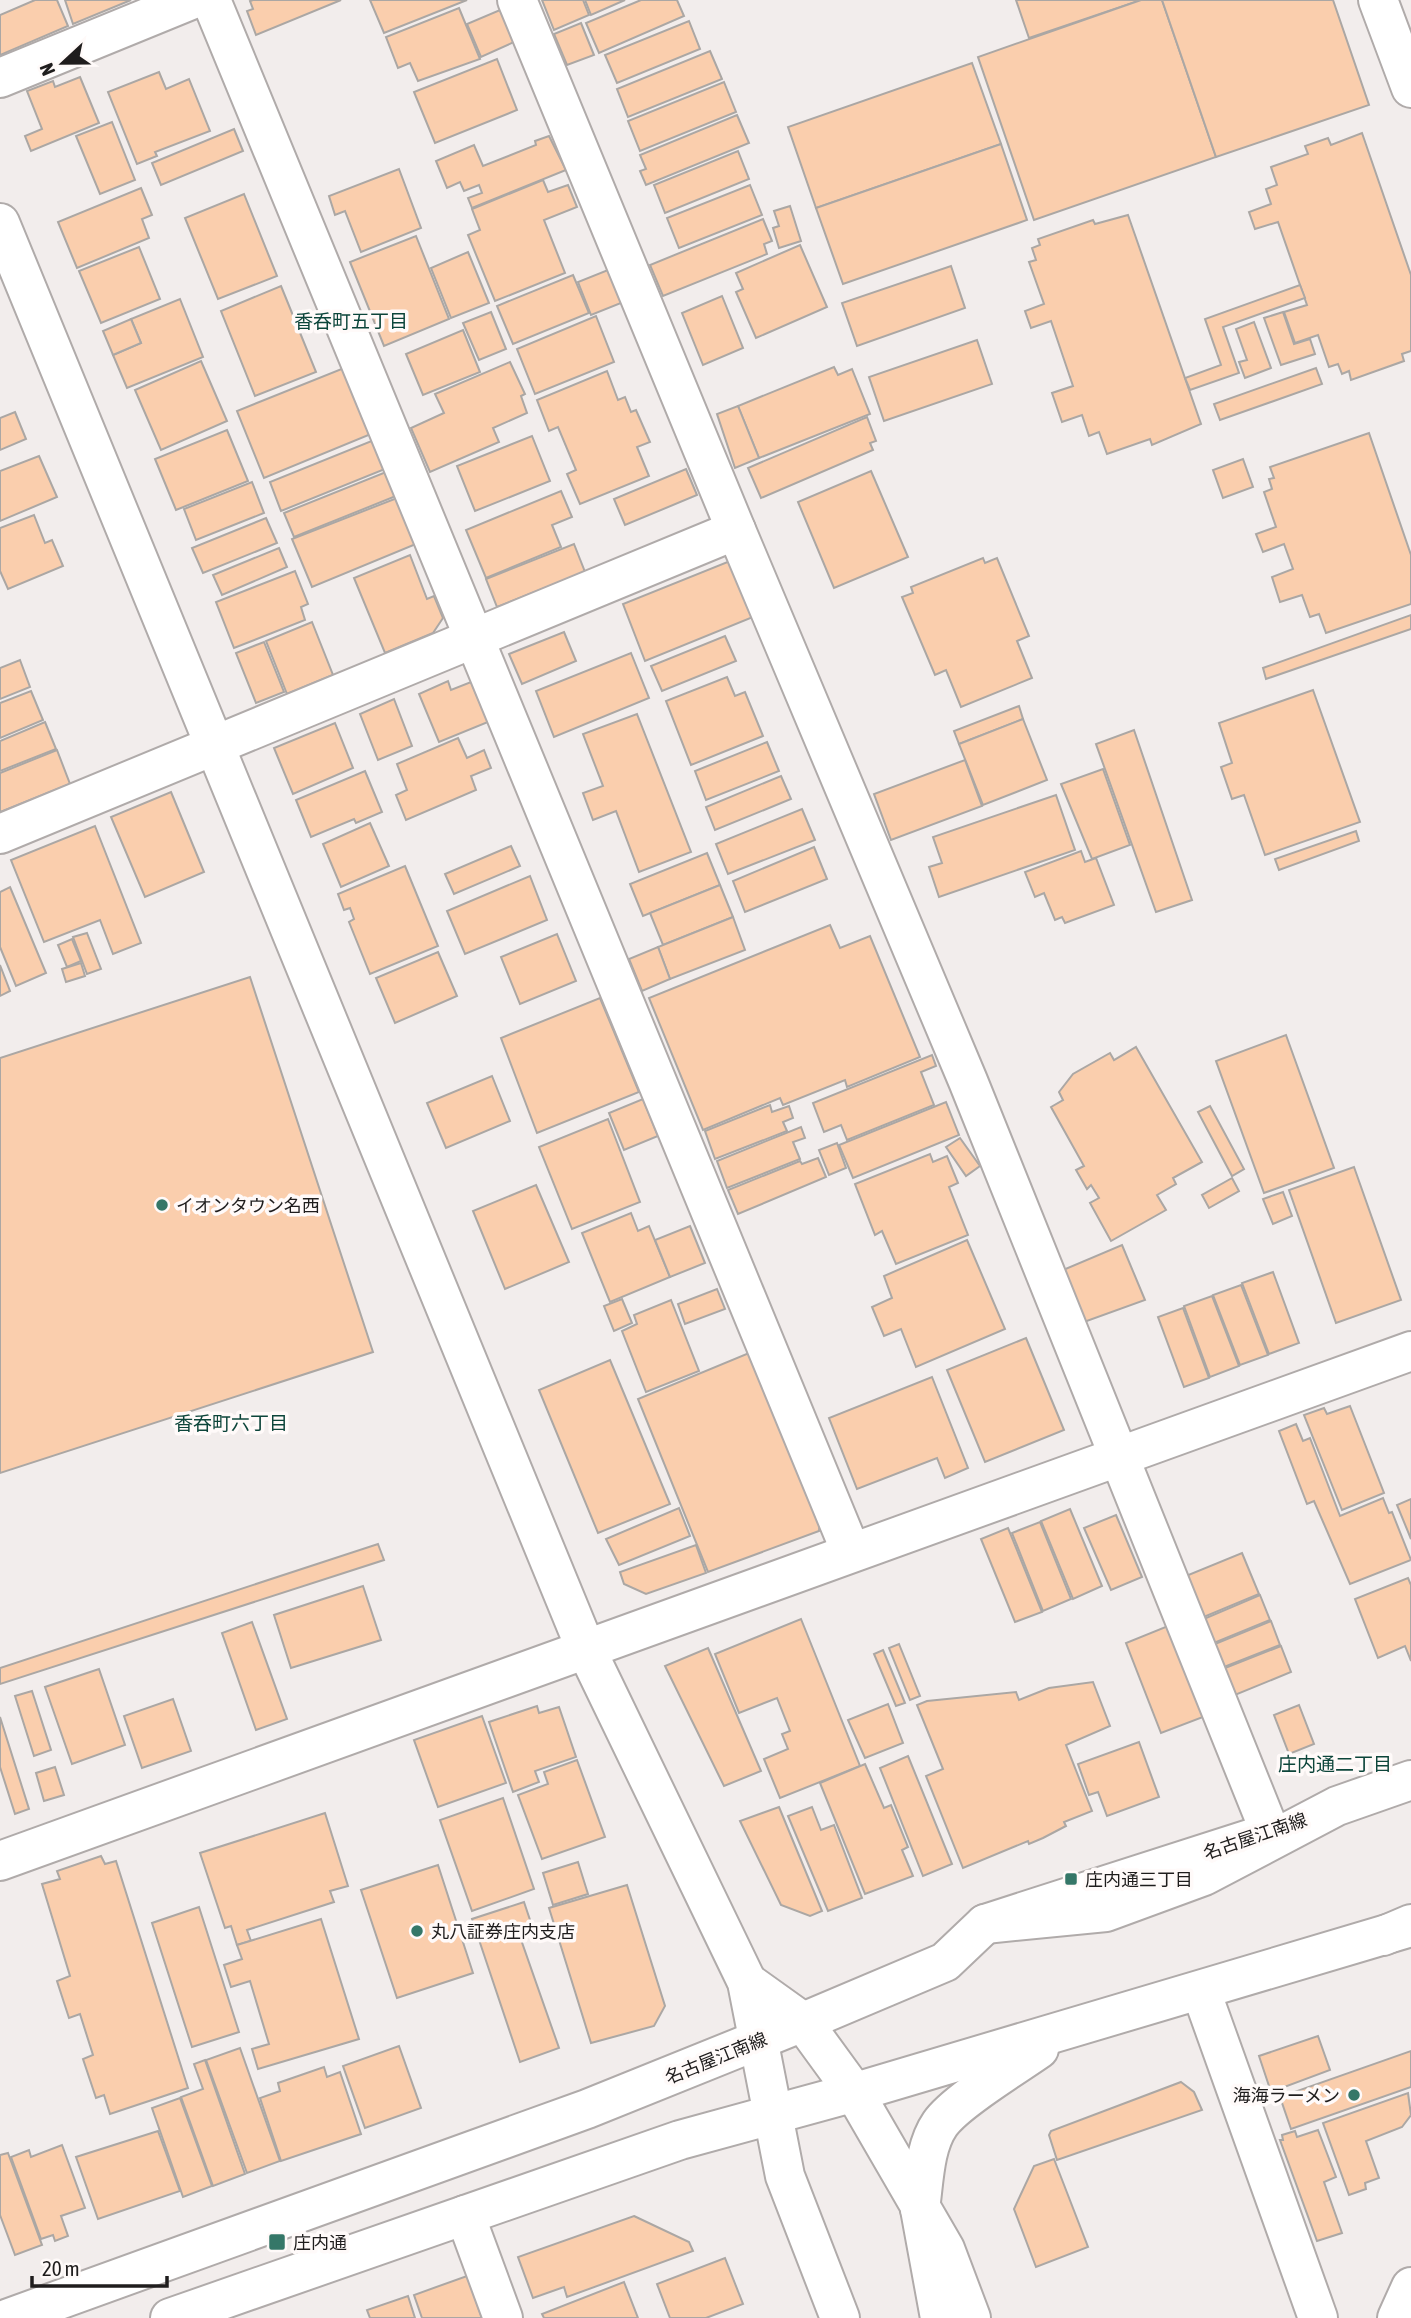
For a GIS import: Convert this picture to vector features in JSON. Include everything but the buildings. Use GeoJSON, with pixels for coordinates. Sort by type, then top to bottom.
{"type":"FeatureCollection","features":[{"type":"Feature","properties":{"kind":"main road"},"geometry":{"type":"LineString","coordinates":[[0,78],[191,0]]}},
{"type":"Feature","properties":{"kind":"main road"},"geometry":{"type":"LineString","coordinates":[[211,0],[851,1552]]}},
{"type":"Feature","properties":{"kind":"main road"},"geometry":{"type":"LineString","coordinates":[[517,0],[968,1081],[1270,1832]]}},
{"type":"Feature","properties":{"kind":"main road"},"geometry":{"type":"LineString","coordinates":[[1378,0],[1411,88]]}},
{"type":"Feature","properties":{"kind":"main road"},"geometry":{"type":"LineString","coordinates":[[0,223],[585,1647],[747,1982],[785,2176],[840,2318]]}},
{"type":"Feature","properties":{"kind":"main road"},"geometry":{"type":"LineString","coordinates":[[0,834],[736,530]]}},
{"type":"Feature","properties":{"kind":"main road"},"geometry":{"type":"LineString","coordinates":[[0,1861],[585,1647],[1411,1351]]}},
{"type":"Feature","properties":{"kind":"main road"},"geometry":{"type":"LineString","coordinates":[[985,1924],[1106,1912],[1203,1876],[1338,1806],[1411,1780]]}},
{"type":"Feature","properties":{"kind":"main road","name":"名古屋江南線"},"geometry":{"type":"LineString","coordinates":[[9,2318],[587,2109],[759,2040],[945,1962],[985,1924],[1270,1832],[1411,1780]]}},
{"type":"Feature","properties":{"kind":"main road"},"geometry":{"type":"LineString","coordinates":[[170,2318],[680,2140],[1202,1991],[1402,1929]]}},
{"type":"Feature","properties":{"kind":"main road"},"geometry":{"type":"LineString","coordinates":[[747,1982],[803,2022],[854,2092],[945,2249],[971,2318]]}},
{"type":"Feature","properties":{"kind":"main road"},"geometry":{"type":"LineString","coordinates":[[1202,1991],[1318,2318]]}},
{"type":"Feature","properties":{"kind":"main road"},"geometry":{"type":"LineString","coordinates":[[940,2318],[920,2209],[927,2159],[940,2124],[973,2095],[1067,2030]]}},
{"type":"Feature","properties":{"kind":"main road"},"geometry":{"type":"LineString","coordinates":[[465,2215],[503,2318]]}},
{"type":"Feature","properties":{"kind":"main road"},"geometry":{"type":"LineString","coordinates":[[1397,2318],[1411,2287]]}},
{"type":"Feature","properties":{"kind":"place","name":"イオンタウン名西"},"geometry":{"type":"Point","coordinates":[162,1205]}},
{"type":"Feature","properties":{"kind":"place","name":"庄内通三丁目"},"geometry":{"type":"Point","coordinates":[1071,1879]}},
{"type":"Feature","properties":{"kind":"place","name":"丸八証券庄内支店"},"geometry":{"type":"Point","coordinates":[417,1931]}},
{"type":"Feature","properties":{"kind":"place","name":"海海ラーメン"},"geometry":{"type":"Point","coordinates":[1354,2095]}},
{"type":"Feature","properties":{"kind":"place","name":"庄内通"},"geometry":{"type":"Point","coordinates":[277,2242]}},
{"type":"Feature","properties":{"kind":"district","name":"香呑町五丁目"},"geometry":{"type":"Point","coordinates":[351,321]}},
{"type":"Feature","properties":{"kind":"district","name":"香呑町六丁目"},"geometry":{"type":"Point","coordinates":[231,1423]}},
{"type":"Feature","properties":{"kind":"district","name":"庄内通二丁目"},"geometry":{"type":"Point","coordinates":[1335,1764]}}]}
